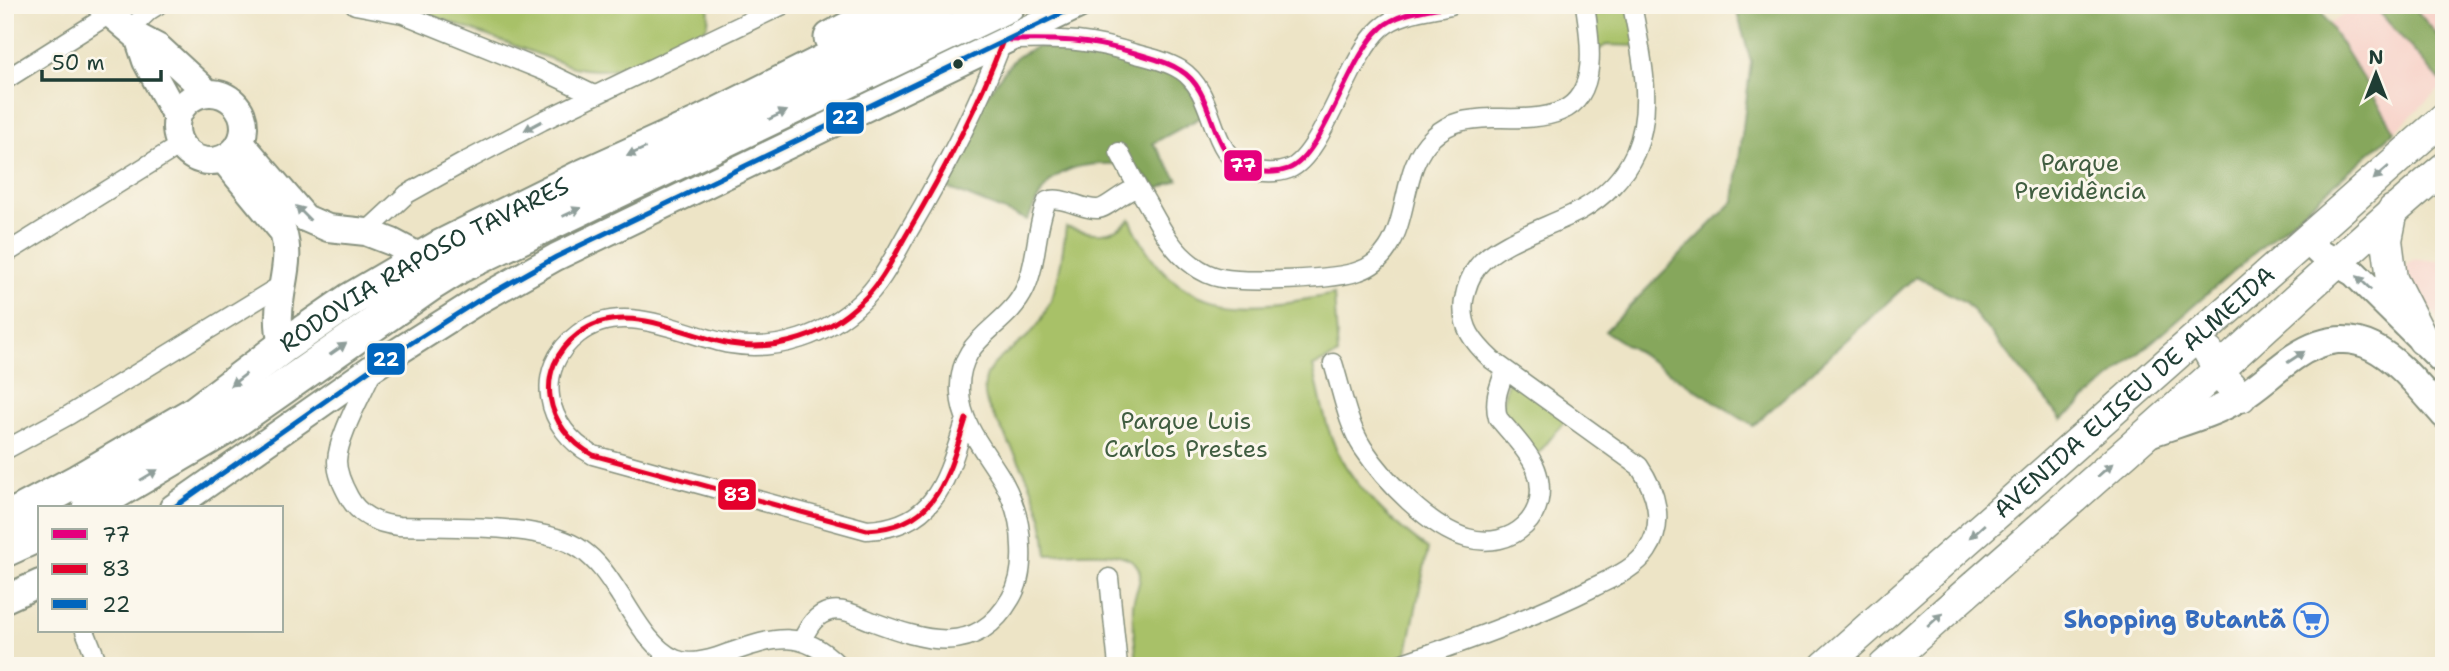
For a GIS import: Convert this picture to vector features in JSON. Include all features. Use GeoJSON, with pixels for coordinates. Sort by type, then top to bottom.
{"type":"FeatureCollection","features":[{"type":"Feature","properties":{"kind":"highway","name":"RODOVIA RAPOSO TAVARES"},"geometry":{"type":"LineString","coordinates":[[5,520],[78,481],[195,412],[349,300],[442,246],[581,177],[698,124],[937,5]]}},
{"type":"Feature","properties":{"kind":"highway","name":"RODOVIA RAPOSO TAVARES"},"geometry":{"type":"LineString","coordinates":[[92,506],[225,428],[460,266],[1008,5]]}},
{"type":"Feature","properties":{"kind":"highway"},"geometry":{"type":"LineString","coordinates":[[698,124],[727,93],[750,77],[867,13]]}},
{"type":"Feature","properties":{"kind":"highway"},"geometry":{"type":"LineString","coordinates":[[5,551],[38,535]]}},
{"type":"Feature","properties":{"kind":"main road"},"geometry":{"type":"LineString","coordinates":[[176,506],[375,366],[476,302],[556,257],[1079,5]]}},
{"type":"Feature","properties":{"kind":"main road"},"geometry":{"type":"LineString","coordinates":[[121,18],[208,93],[226,97],[239,109],[244,126],[232,151],[211,162],[188,154],[180,145],[176,127],[177,118],[188,101],[208,93]]}},
{"type":"Feature","properties":{"kind":"main road"},"geometry":{"type":"LineString","coordinates":[[121,18],[177,118]]}},
{"type":"Feature","properties":{"kind":"main road","name":"AVENIDA ELISEU DE ALMEIDA"},"geometry":{"type":"LineString","coordinates":[[1825,666],[2444,117]]}},
{"type":"Feature","properties":{"kind":"main road"},"geometry":{"type":"LineString","coordinates":[[232,151],[280,187],[305,218],[328,228],[366,232],[422,258]]}},
{"type":"Feature","properties":{"kind":"main road"},"geometry":{"type":"LineString","coordinates":[[232,151],[283,232],[287,244],[288,257],[279,311],[282,347]]}},
{"type":"Feature","properties":{"kind":"main road","name":"AVENIDA ELISEU DE ALMEIDA"},"geometry":{"type":"LineString","coordinates":[[1884,666],[2146,435],[2393,210],[2444,168]]}},
{"type":"Feature","properties":{"kind":"main road"},"geometry":{"type":"LineString","coordinates":[[2393,210],[2387,240],[2392,279],[2423,340]]}},
{"type":"Feature","properties":{"kind":"main road"},"geometry":{"type":"LineString","coordinates":[[2306,240],[2321,254],[2354,273],[2444,362]]}},
{"type":"Feature","properties":{"kind":"main road"},"geometry":{"type":"LineString","coordinates":[[2241,397],[2218,370],[2209,350],[2214,341],[2248,307],[2248,291]]}},
{"type":"Feature","properties":{"kind":"main road"},"geometry":{"type":"LineString","coordinates":[[2146,435],[2223,407],[2241,397],[2293,358],[2328,342],[2357,342],[2378,348],[2393,359],[2444,415]]}},
{"type":"Feature","properties":{"kind":"main road"},"geometry":{"type":"LineString","coordinates":[[5,599],[38,584]]}},
{"type":"Feature","properties":{"kind":"street"},"geometry":{"type":"LineString","coordinates":[[5,80],[121,18],[158,5]]}},
{"type":"Feature","properties":{"kind":"street"},"geometry":{"type":"LineString","coordinates":[[355,5],[403,14],[544,71],[594,95]]}},
{"type":"Feature","properties":{"kind":"street"},"geometry":{"type":"LineString","coordinates":[[867,13],[894,5]]}},
{"type":"Feature","properties":{"kind":"street"},"geometry":{"type":"LineString","coordinates":[[966,419],[947,478],[928,507],[898,526],[867,530],[581,449],[562,430],[550,400],[550,379],[562,350],[578,334],[598,322],[611,319],[626,318],[647,322],[729,344],[751,346],[791,341],[815,333],[843,318],[863,301],[881,279],[979,103],[1006,41],[1085,40],[1165,62],[1183,71],[1193,81],[1203,96],[1221,145],[1231,159],[1257,172],[1276,172],[1296,165],[1310,152],[1359,56],[1381,28],[1402,16],[1451,5]]}},
{"type":"Feature","properties":{"kind":"street"},"geometry":{"type":"LineString","coordinates":[[1119,152],[1169,241],[1181,256],[1207,274],[1248,280],[1361,271],[1376,262],[1394,238],[1400,224],[1415,161],[1424,145],[1446,126],[1467,119],[1550,114],[1568,107],[1576,99],[1584,87],[1590,69],[1585,5]]}},
{"type":"Feature","properties":{"kind":"street"},"geometry":{"type":"LineString","coordinates":[[1394,666],[1482,636],[1568,600],[1625,571],[1647,552],[1654,532],[1657,504],[1651,484],[1639,466],[1505,370],[1476,345],[1468,332],[1464,316],[1468,282],[1477,266],[1492,253],[1581,209],[1620,178],[1635,154],[1645,116],[1644,71],[1632,5]]}},
{"type":"Feature","properties":{"kind":"street"},"geometry":{"type":"LineString","coordinates":[[366,232],[407,194],[468,160],[777,6]]}},
{"type":"Feature","properties":{"kind":"street"},"geometry":{"type":"LineString","coordinates":[[5,254],[180,145]]}},
{"type":"Feature","properties":{"kind":"street"},"geometry":{"type":"LineString","coordinates":[[802,640],[810,624],[819,615],[830,611],[850,612],[913,636],[941,640],[975,634],[1002,612],[1012,597],[1022,563],[1017,512],[1004,483],[966,419],[960,392],[965,361],[971,346],[1010,312],[1026,288],[1048,201],[1055,199],[1098,209],[1108,205],[1127,190],[1138,188]]}},
{"type":"Feature","properties":{"kind":"street"},"geometry":{"type":"LineString","coordinates":[[5,450],[69,415],[283,284]]}},
{"type":"Feature","properties":{"kind":"street"},"geometry":{"type":"LineString","coordinates":[[1333,363],[1351,424],[1362,446],[1380,471],[1435,523],[1466,538],[1486,541],[1503,540],[1517,534],[1526,525],[1536,507],[1540,491],[1533,463],[1498,418],[1495,409],[1496,395],[1505,370]]}},
{"type":"Feature","properties":{"kind":"street"},"geometry":{"type":"LineString","coordinates":[[375,366],[340,443],[337,462],[341,482],[352,503],[364,514],[382,524],[515,531],[561,538],[582,549],[600,566],[648,637],[676,660],[704,661],[773,640],[802,640],[826,652],[839,666]]}},
{"type":"Feature","properties":{"kind":"street"},"geometry":{"type":"LineString","coordinates":[[1109,579],[1118,666]]}},
{"type":"Feature","properties":{"kind":"street"},"geometry":{"type":"LineString","coordinates":[[85,632],[99,666]]}},
{"type":"Feature","properties":{"kind":"shaded area"},"geometry":{"type":"Polygon","coordinates":[[[2359,5],[2373,5],[2444,85],[2395,131],[2322,29],[2359,5]]]}},
{"type":"Feature","properties":{"kind":"shaded area"},"geometry":{"type":"Polygon","coordinates":[[[2412,5],[2444,5],[2444,43],[2421,16],[2412,5]]]}},
{"type":"Feature","properties":{"kind":"shaded area"},"geometry":{"type":"Polygon","coordinates":[[[2412,260],[2444,262],[2444,325],[2408,285],[2405,275],[2407,265],[2412,260]]]}},
{"type":"Feature","properties":{"kind":"green space"},"geometry":{"type":"Polygon","coordinates":[[[403,5],[708,5],[709,16],[706,27],[690,39],[620,67],[592,70],[573,67],[403,5]]]}},
{"type":"Feature","properties":{"kind":"green space"},"geometry":{"type":"Polygon","coordinates":[[[1585,5],[1632,5],[1639,46],[1606,45],[1591,55],[1585,5]]]}},
{"type":"Feature","properties":{"kind":"green space","name":"Parque Previdência"},"geometry":{"type":"Polygon","coordinates":[[[1735,5],[2317,5],[2395,131],[2062,420],[1965,302],[1916,276],[1753,426],[1605,331],[1734,201],[1751,62],[1735,5]]]}},
{"type":"Feature","properties":{"kind":"green space"},"geometry":{"type":"Polygon","coordinates":[[[2373,5],[2412,5],[2444,43],[2444,85],[2373,5]]]}},
{"type":"Feature","properties":{"kind":"green space"},"geometry":{"type":"Polygon","coordinates":[[[1036,47],[1071,47],[1156,65],[1181,75],[1205,115],[1153,143],[1178,180],[1158,189],[1132,164],[1086,165],[1054,178],[1038,199],[1027,220],[940,185],[968,124],[998,79],[1016,57],[1036,47]]]}},
{"type":"Feature","properties":{"kind":"green space","name":"Parque Luis Carlos Prestes"},"geometry":{"type":"Polygon","coordinates":[[[1130,219],[1147,251],[1167,275],[1189,291],[1213,300],[1269,304],[1334,294],[1338,355],[1313,366],[1329,430],[1344,464],[1365,492],[1402,529],[1428,549],[1405,662],[1394,666],[1137,666],[1133,606],[1140,574],[1136,564],[1115,554],[1047,555],[1040,512],[1034,494],[1018,458],[987,404],[986,379],[996,362],[1031,333],[1043,316],[1057,280],[1066,227],[1083,232],[1108,232],[1116,230],[1130,219]]]}},
{"type":"Feature","properties":{"kind":"green space"},"geometry":{"type":"Polygon","coordinates":[[[1509,373],[1569,416],[1534,459],[1500,417],[1509,373]]]}},
{"type":"Feature","properties":{"kind":"transit line","name":"22"},"geometry":{"type":"LineString","coordinates":[[176,506],[375,366],[476,302],[556,257],[1079,5]]}},
{"type":"Feature","properties":{"kind":"transit line","name":"77"},"geometry":{"type":"LineString","coordinates":[[1009,40],[1087,42],[1118,48],[1175,67],[1192,80],[1201,93],[1226,152],[1237,163],[1252,170],[1275,172],[1288,169],[1301,161],[1313,146],[1357,61],[1381,28],[1405,15],[1451,5]]}},
{"type":"Feature","properties":{"kind":"transit line","name":"83"},"geometry":{"type":"LineString","coordinates":[[966,419],[945,479],[925,509],[910,520],[891,527],[867,530],[593,455],[577,444],[555,415],[550,398],[550,381],[554,364],[563,348],[578,334],[595,324],[633,319],[712,340],[748,346],[784,343],[801,338],[848,314],[875,286],[893,260],[959,139],[1002,43]]}},
{"type":"Feature","properties":{"kind":"place","name":"Shopping Butantã"},"geometry":{"type":"Point","coordinates":[2311,620]}}]}
